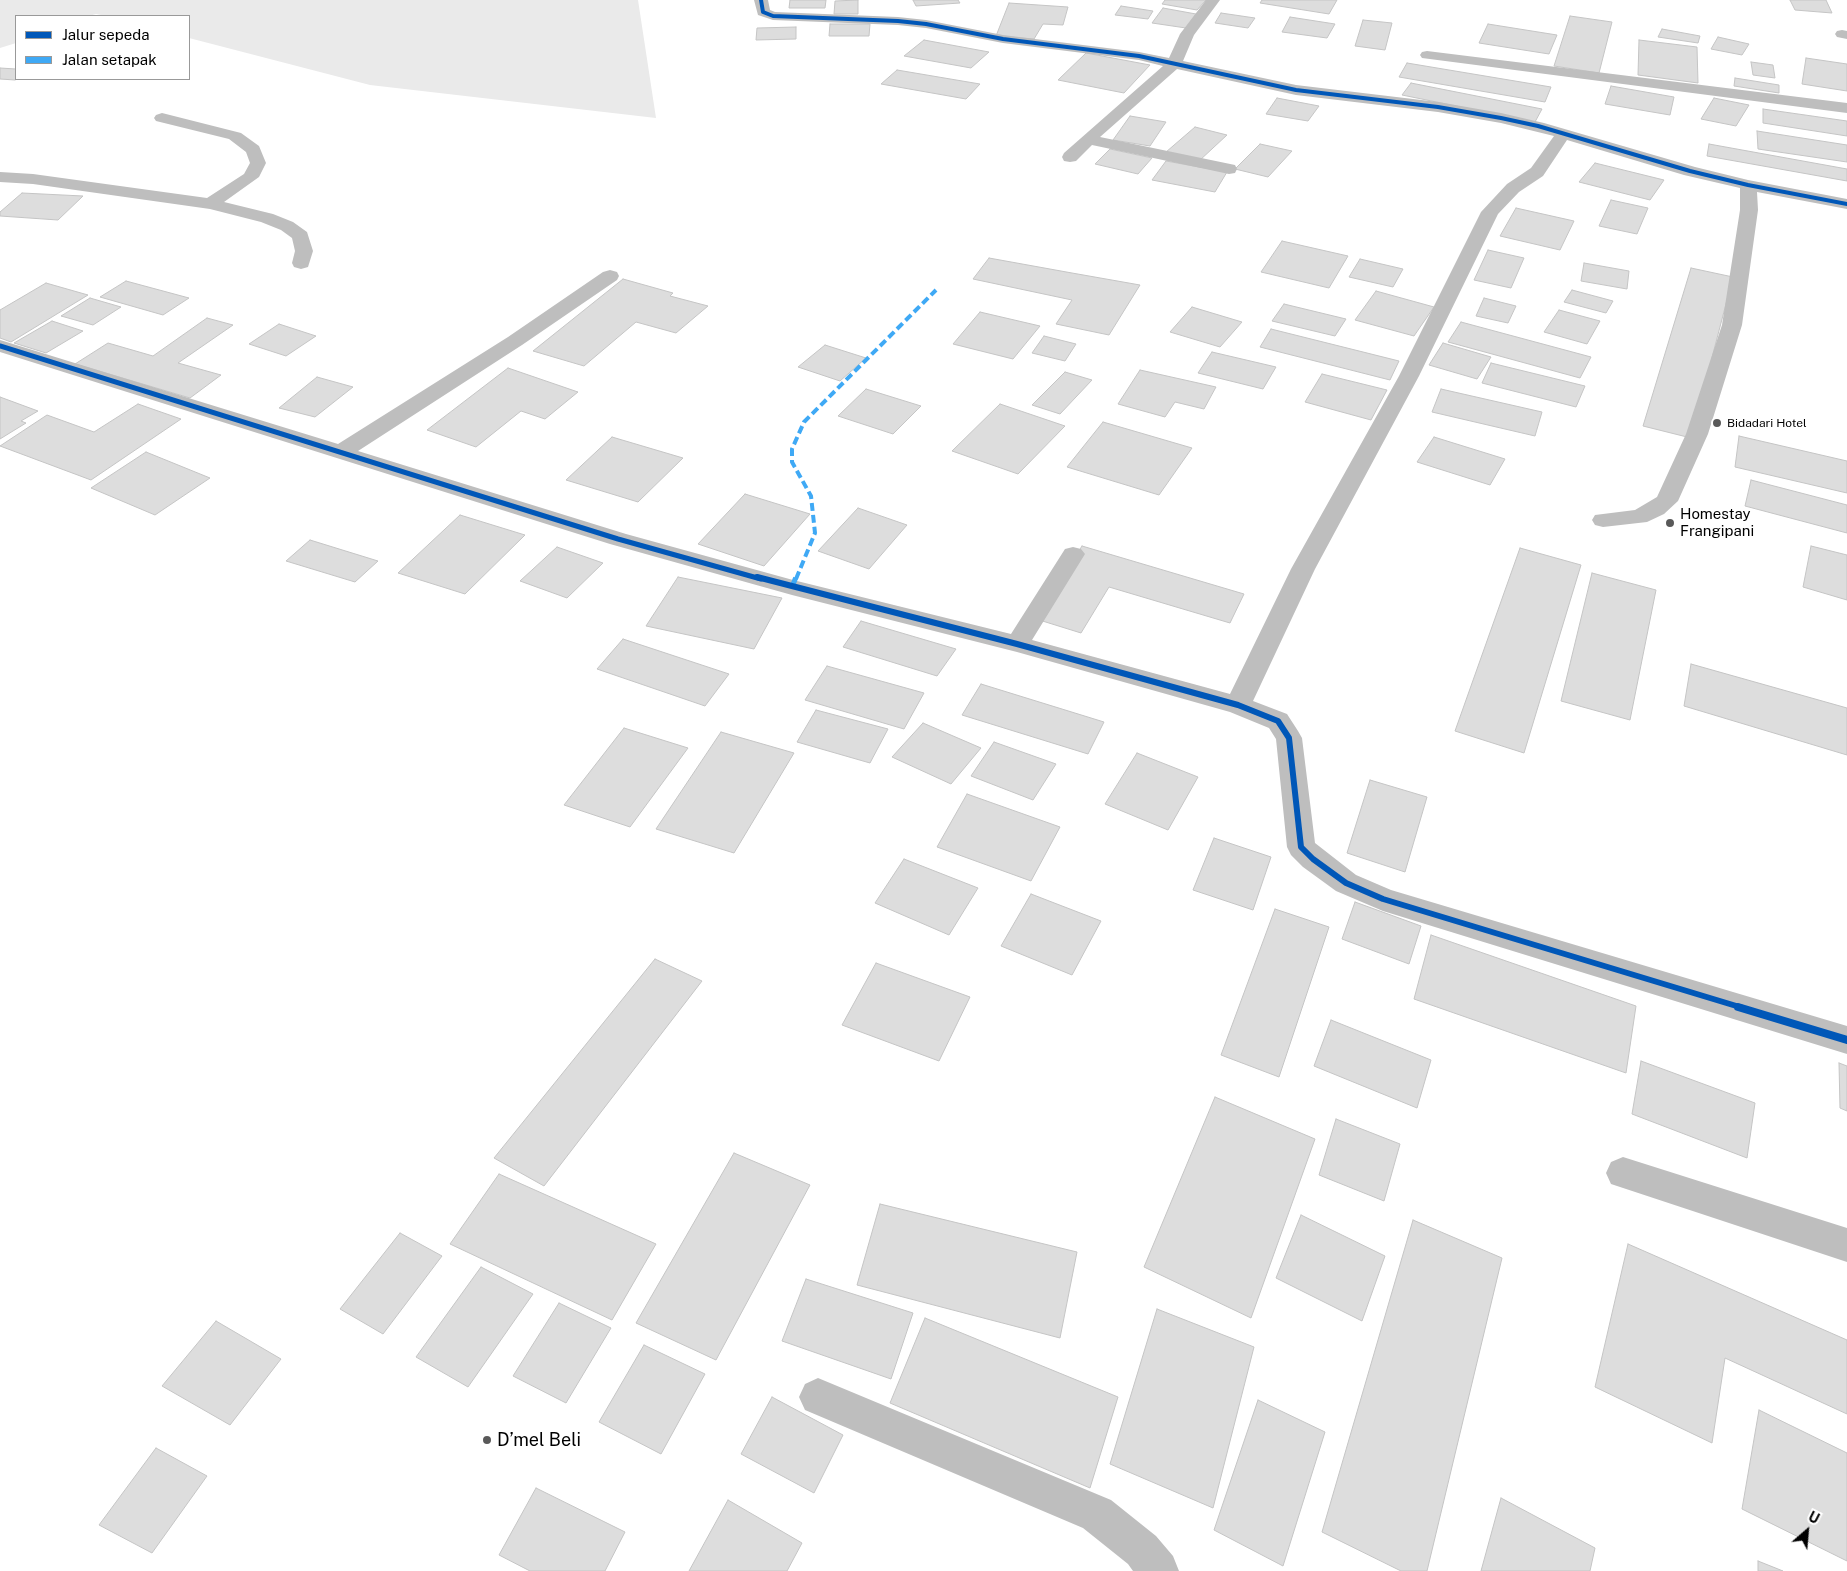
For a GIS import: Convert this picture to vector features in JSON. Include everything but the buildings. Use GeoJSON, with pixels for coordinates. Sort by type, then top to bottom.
{"type":"FeatureCollection","features":[{"type":"Feature","properties":{"kind":"street"},"geometry":{"type":"LineString","coordinates":[[761,0],[763,12],[773,16],[898,21],[1003,38],[1098,50],[1174,64],[1288,89],[1438,107],[1501,118],[1690,171],[1748,185],[1847,204]]}},
{"type":"Feature","properties":{"kind":"street"},"geometry":{"type":"LineString","coordinates":[[1070,157],[1174,64],[1187,34],[1213,0]]}},
{"type":"Feature","properties":{"kind":"street"},"geometry":{"type":"LineString","coordinates":[[1427,55],[1847,108]]}},
{"type":"Feature","properties":{"kind":"street"},"geometry":{"type":"LineString","coordinates":[[162,118],[235,136],[253,150],[258,163],[251,177],[210,204]]}},
{"type":"Feature","properties":{"kind":"street"},"geometry":{"type":"LineString","coordinates":[[1238,705],[1303,569],[1409,376],[1490,212],[1513,188],[1537,172],[1563,134]]}},
{"type":"Feature","properties":{"kind":"street"},"geometry":{"type":"LineString","coordinates":[[1088,139],[1229,169]]}},
{"type":"Feature","properties":{"kind":"street"},"geometry":{"type":"LineString","coordinates":[[0,177],[33,179],[210,204],[267,218],[287,226],[301,236],[304,251],[300,263]]}},
{"type":"Feature","properties":{"kind":"street"},"geometry":{"type":"LineString","coordinates":[[1603,520],[1639,517],[1656,510],[1667,501],[1697,434],[1732,325],[1749,210],[1748,185]]}},
{"type":"Feature","properties":{"kind":"street"},"geometry":{"type":"LineString","coordinates":[[339,453],[515,341],[610,276]]}},
{"type":"Feature","properties":{"kind":"street"},"geometry":{"type":"LineString","coordinates":[[0,346],[339,453],[673,555],[1017,644],[1238,705],[1278,721],[1289,738],[1300,846],[1313,859],[1346,883],[1383,899],[1847,1040]]}},
{"type":"Feature","properties":{"kind":"street"},"geometry":{"type":"LineString","coordinates":[[1017,644],[1073,554]]}},
{"type":"Feature","properties":{"kind":"street"},"geometry":{"type":"LineString","coordinates":[[1623,1173],[1847,1245]]}},
{"type":"Feature","properties":{"kind":"street"},"geometry":{"type":"LineString","coordinates":[[818,1397],[1097,1514],[1142,1550],[1158,1571]]}},
{"type":"Feature","properties":{"kind":"shaded area"},"geometry":{"type":"Polygon","coordinates":[[[0,0],[638,0],[656,118],[370,85],[190,38],[190,15],[15,15],[15,43],[0,48],[0,0]]]}},
{"type":"Feature","properties":{"kind":"marked path"},"geometry":{"type":"LineString","coordinates":[[792,587],[815,533],[811,496],[792,462],[792,449],[804,422],[936,290]]}},
{"type":"Feature","properties":{"kind":"cycle path"},"geometry":{"type":"LineString","coordinates":[[761,0],[763,12],[773,16],[898,21],[926,24],[1003,39],[1139,56],[1296,90],[1438,107],[1501,118],[1538,126],[1690,171],[1748,185],[1847,204]]}},
{"type":"Feature","properties":{"kind":"cycle path"},"geometry":{"type":"LineString","coordinates":[[0,346],[618,539],[792,587],[1017,644],[1238,705],[1278,721],[1289,738],[1301,847],[1313,859],[1346,883],[1383,899],[1847,1040]]}},
{"type":"Feature","properties":{"kind":"place","name":"Bidadari Hotel"},"geometry":{"type":"Point","coordinates":[1717,423]}},
{"type":"Feature","properties":{"kind":"place","name":"Homestay Frangipani"},"geometry":{"type":"Point","coordinates":[1670,523]}},
{"type":"Feature","properties":{"kind":"place","name":"D’mel Beli"},"geometry":{"type":"Point","coordinates":[487,1440]}}]}
